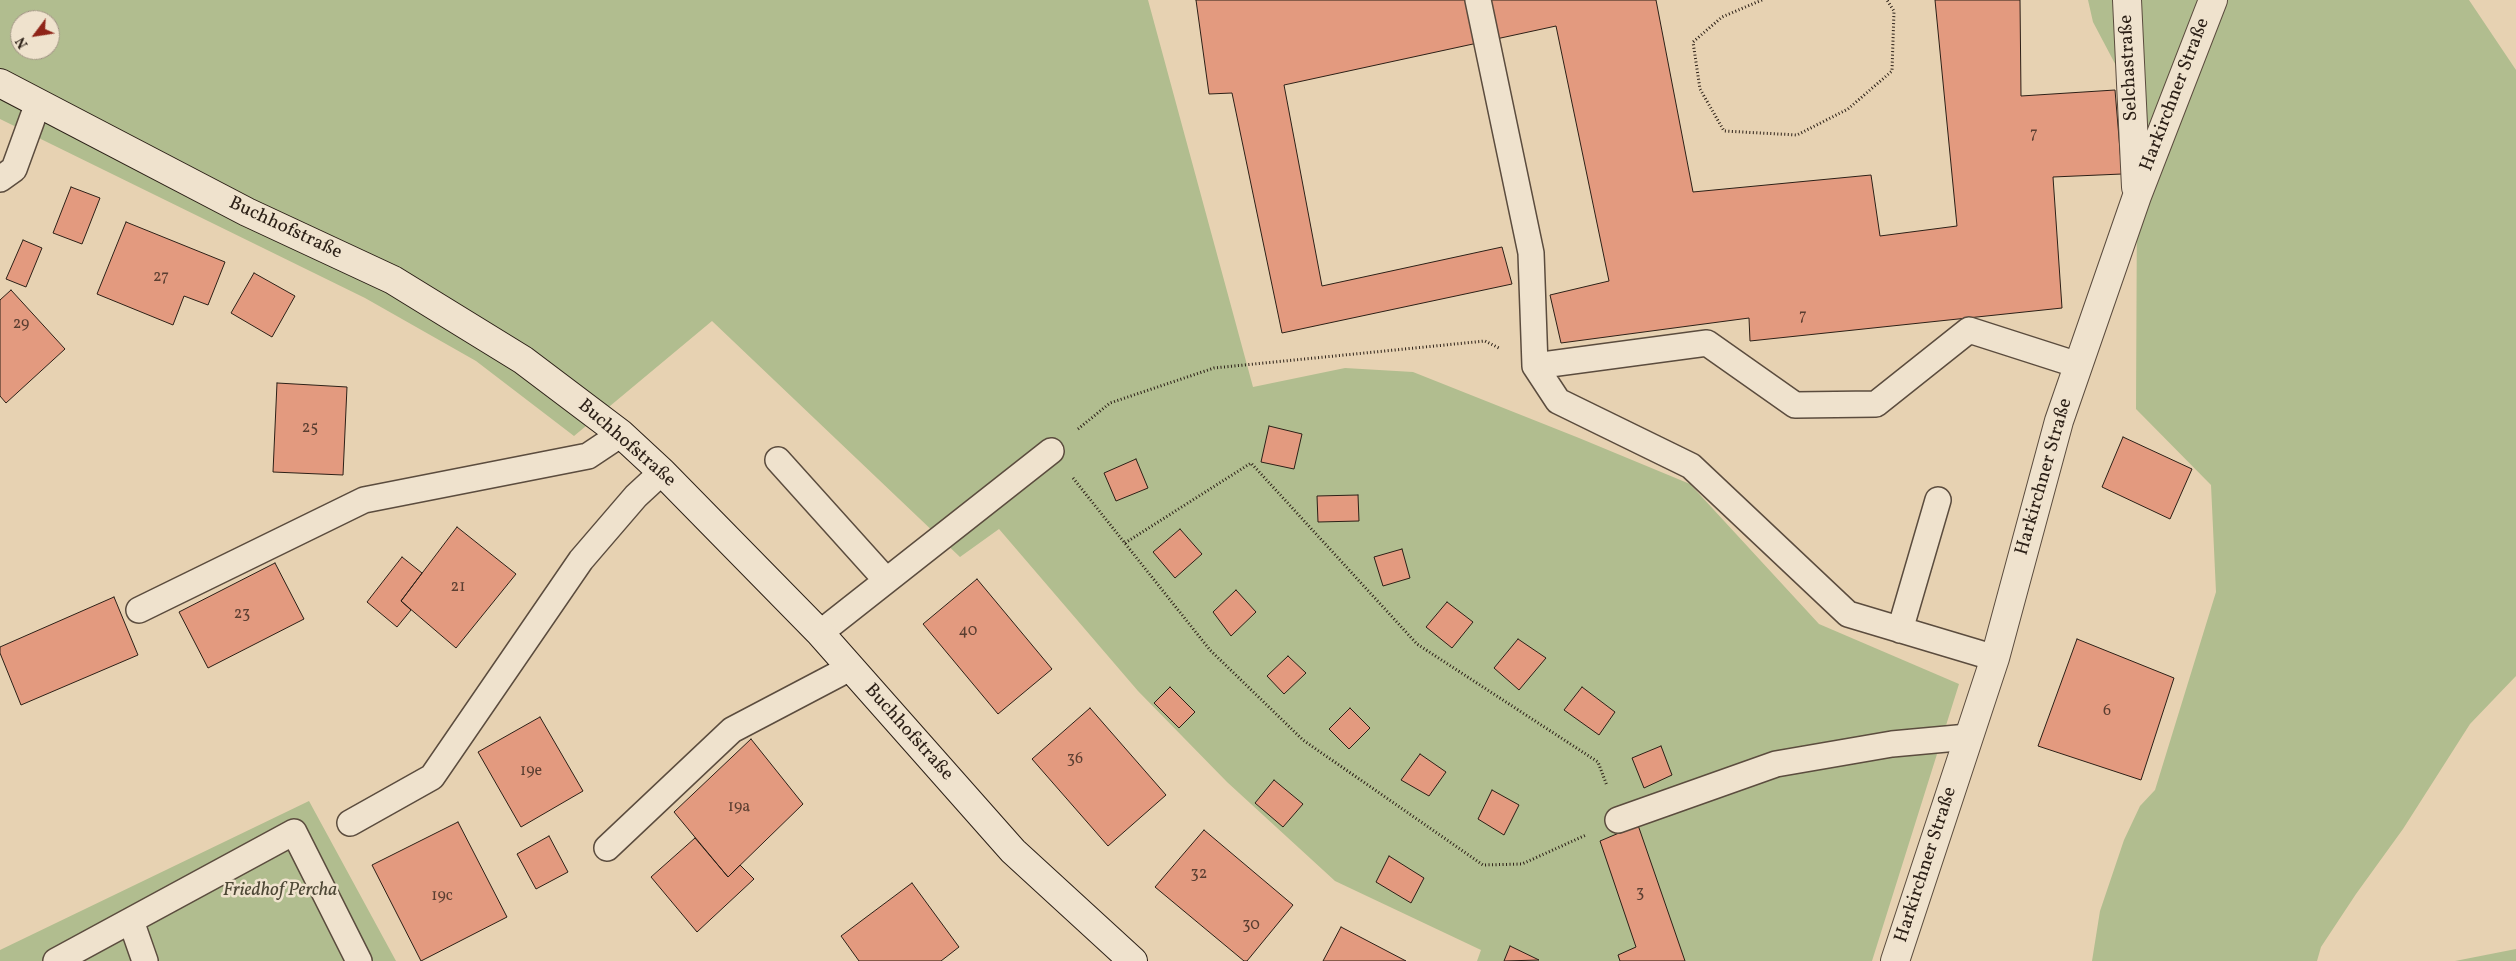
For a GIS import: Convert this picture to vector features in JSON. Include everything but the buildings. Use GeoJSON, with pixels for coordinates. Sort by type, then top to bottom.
{"type":"FeatureCollection","features":[{"type":"Feature","properties":{"kind":"main road","name":"Selchastraße"},"geometry":{"type":"LineString","coordinates":[[2127,0],[2137,196]]}},
{"type":"Feature","properties":{"kind":"main road","name":"Harkirchner Straße"},"geometry":{"type":"LineString","coordinates":[[1895,961],[1994,658],[2059,420],[2137,196],[2213,0]]}},
{"type":"Feature","properties":{"kind":"main road","name":"Buchhofstraße"},"geometry":{"type":"LineString","coordinates":[[0,83],[246,212],[393,280],[524,360],[621,434],[662,472],[820,633],[1013,850],[1132,961]]}},
{"type":"Feature","properties":{"kind":"lane"},"geometry":{"type":"LineString","coordinates":[[1478,0],[1532,253],[1535,366],[1558,401],[1690,466],[1848,614],[1994,658]]}},
{"type":"Feature","properties":{"kind":"lane"},"geometry":{"type":"LineString","coordinates":[[0,180],[14,169],[38,103]]}},
{"type":"Feature","properties":{"kind":"lane"},"geometry":{"type":"LineString","coordinates":[[1535,366],[1707,343],[1795,405],[1876,404],[1969,330],[2078,365]]}},
{"type":"Feature","properties":{"kind":"lane"},"geometry":{"type":"LineString","coordinates":[[140,610],[364,500],[588,456],[621,434]]}},
{"type":"Feature","properties":{"kind":"lane"},"geometry":{"type":"LineString","coordinates":[[820,633],[1051,450]]}},
{"type":"Feature","properties":{"kind":"lane"},"geometry":{"type":"LineString","coordinates":[[778,460],[886,580]]}},
{"type":"Feature","properties":{"kind":"lane"},"geometry":{"type":"LineString","coordinates":[[350,823],[432,777],[581,560],[636,496],[662,472]]}},
{"type":"Feature","properties":{"kind":"lane"},"geometry":{"type":"LineString","coordinates":[[1900,630],[1938,500]]}},
{"type":"Feature","properties":{"kind":"lane"},"geometry":{"type":"LineString","coordinates":[[607,848],[732,730],[850,668]]}},
{"type":"Feature","properties":{"kind":"lane"},"geometry":{"type":"LineString","coordinates":[[1618,820],[1776,764],[1892,744],[1968,737]]}},
{"type":"Feature","properties":{"kind":"lane"},"geometry":{"type":"LineString","coordinates":[[56,961],[294,832],[359,961]]}},
{"type":"Feature","properties":{"kind":"lane"},"geometry":{"type":"LineString","coordinates":[[131,921],[145,961]]}},
{"type":"Feature","properties":{"kind":"path"},"geometry":{"type":"LineString","coordinates":[[1762,0],[1722,17],[1692,42],[1700,89],[1724,131],[1796,135],[1848,109],[1892,71],[1894,11],[1888,0]]}},
{"type":"Feature","properties":{"kind":"path"},"geometry":{"type":"LineString","coordinates":[[1125,543],[1251,463],[1418,644],[1598,762],[1618,820],[1522,864],[1483,865],[1303,740],[1210,650],[1051,450],[1110,403],[1214,368],[1485,341],[1535,366]]}},
{"type":"Feature","properties":{"kind":"green space"},"geometry":{"type":"Polygon","coordinates":[[[0,0],[1148,0],[1253,387],[1345,368],[1413,372],[1690,484],[1819,624],[1959,684],[1872,961],[1477,961],[1481,950],[1335,881],[1227,782],[1138,691],[999,529],[960,557],[712,321],[574,436],[476,361],[365,298],[0,119],[0,0]]]}},
{"type":"Feature","properties":{"kind":"green space"},"geometry":{"type":"Polygon","coordinates":[[[2088,0],[2469,0],[2516,70],[2516,676],[2470,724],[2403,829],[2356,894],[2321,947],[2317,961],[2092,961],[2100,911],[2124,840],[2140,806],[2155,790],[2216,592],[2211,485],[2136,409],[2137,196],[2131,94],[2093,22],[2088,0]]]}},
{"type":"Feature","properties":{"kind":"green space","name":"Friedhof Percha"},"geometry":{"type":"Polygon","coordinates":[[[309,801],[396,961],[0,961],[0,950],[309,801]]]}},
{"type":"Feature","properties":{"kind":"green space"},"geometry":{"type":"Polygon","coordinates":[[[2516,949],[2516,961],[2455,961],[2516,949]]]}}]}
